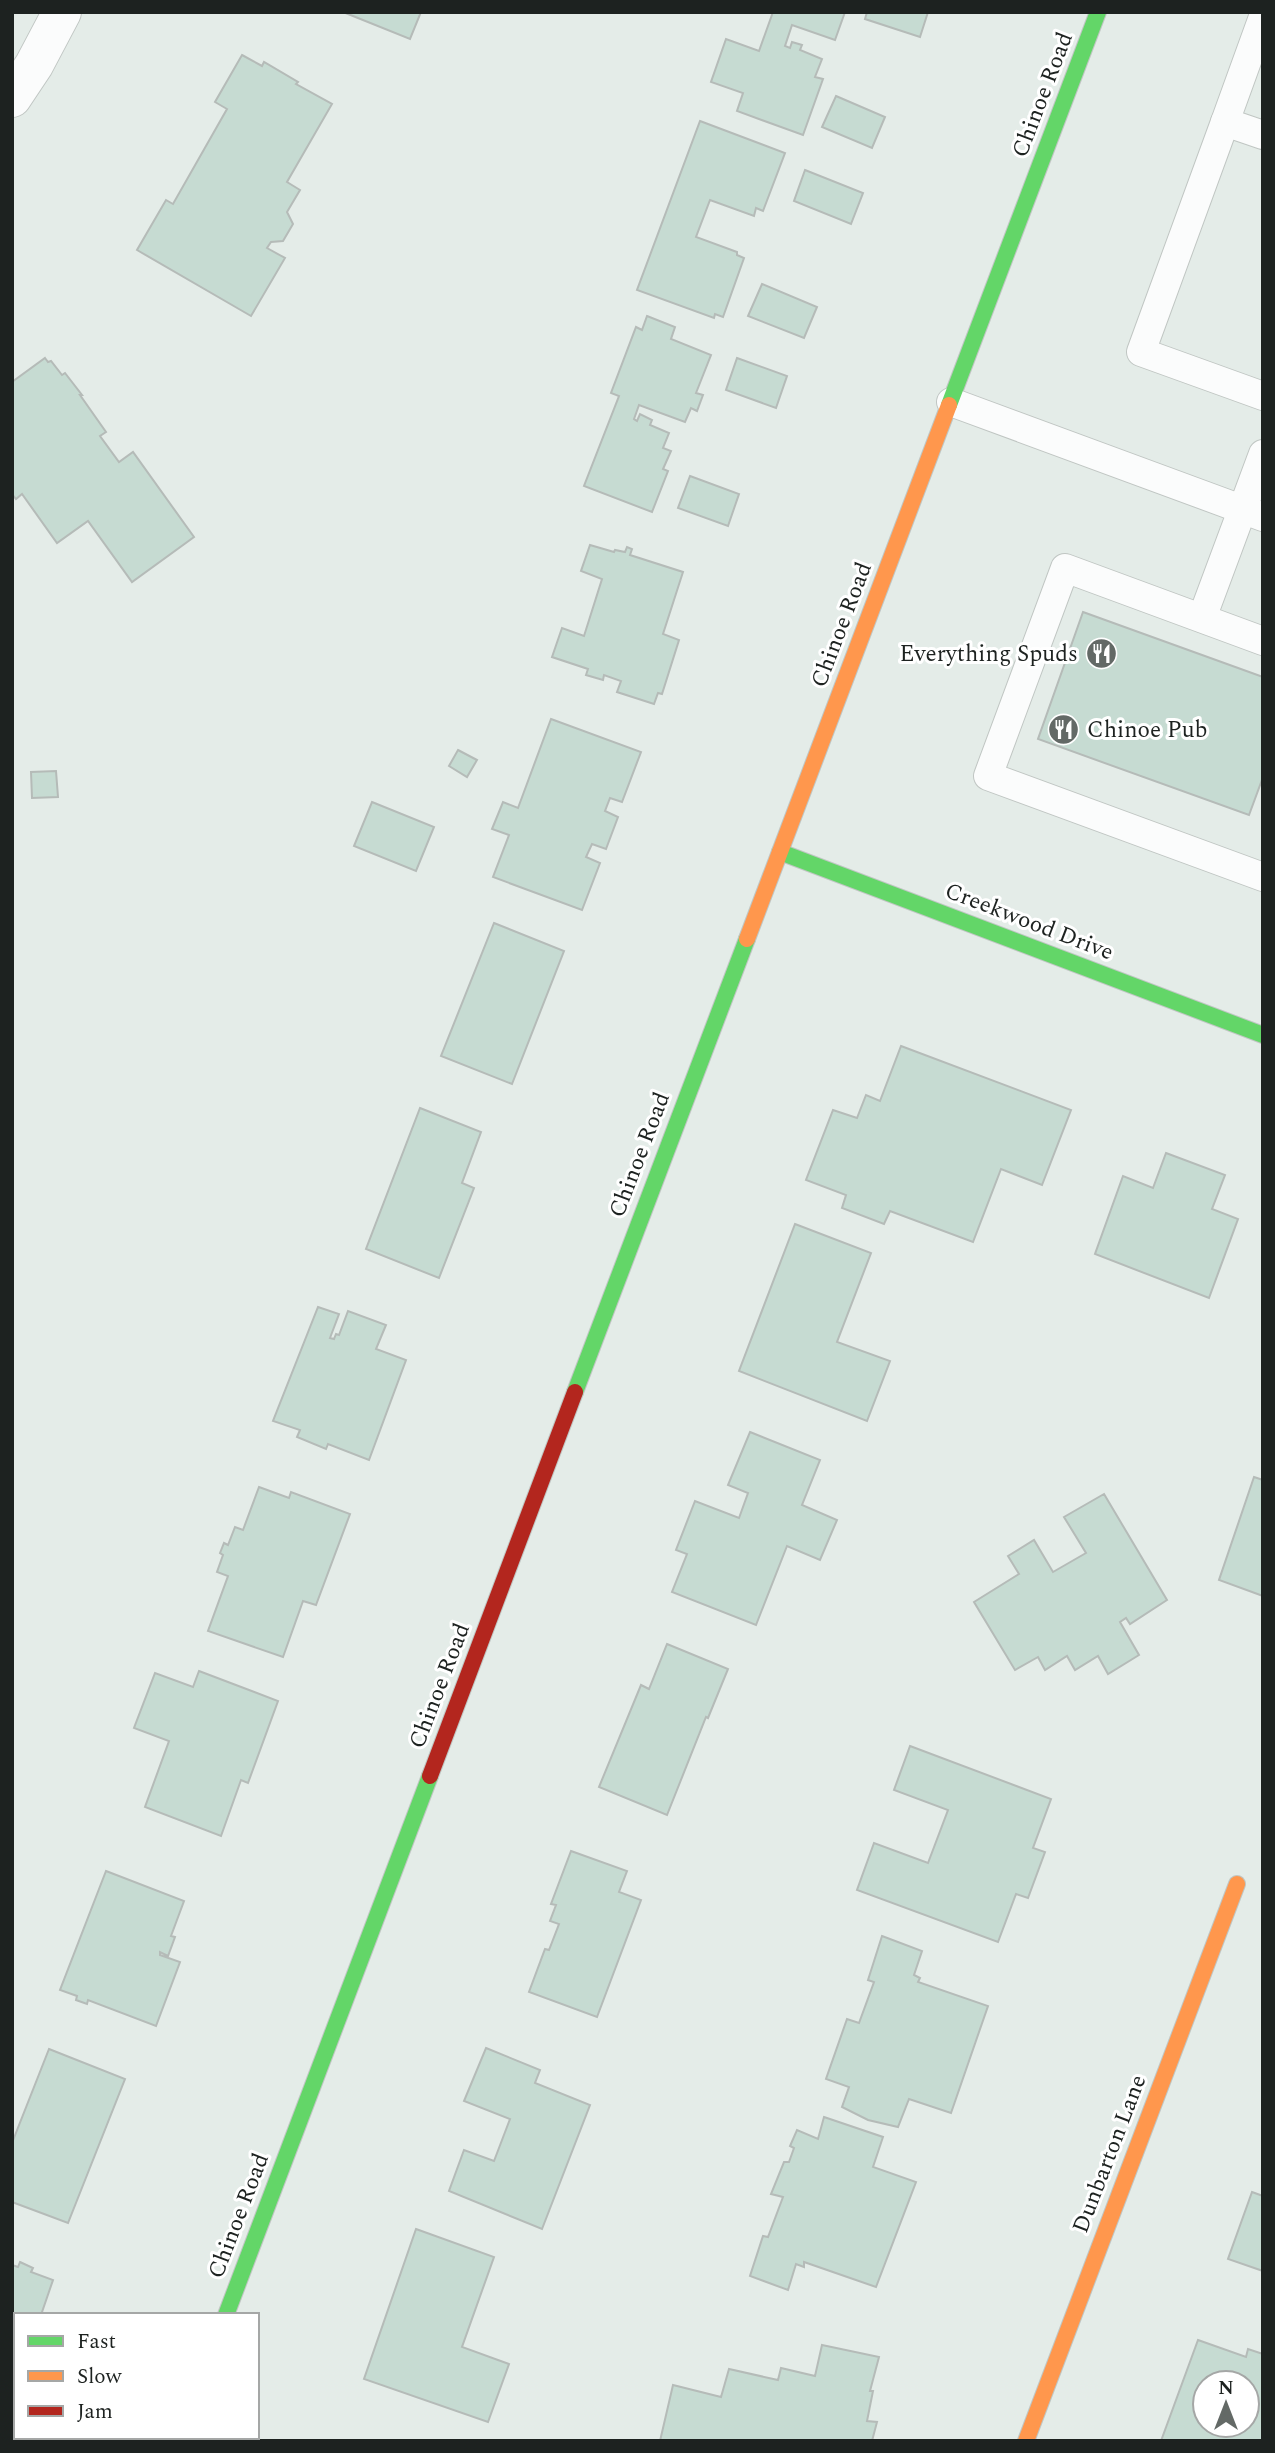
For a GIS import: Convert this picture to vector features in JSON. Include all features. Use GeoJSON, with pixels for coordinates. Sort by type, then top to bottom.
{"type":"FeatureCollection","features":[{"type":"Feature","properties":{"kind":"street"},"geometry":{"type":"LineString","coordinates":[[12,98],[34,65],[62,12]]}},
{"type":"Feature","properties":{"kind":"street","name":"Chinoe Road"},"geometry":{"type":"LineString","coordinates":[[227,2313],[1098,12]]}},
{"type":"Feature","properties":{"kind":"street","name":"Creekwood Drive"},"geometry":{"type":"LineString","coordinates":[[780,852],[1263,1035]]}},
{"type":"Feature","properties":{"kind":"street","name":"Dunbarton Lane"},"geometry":{"type":"LineString","coordinates":[[1026,2441],[1237,1884]]}},
{"type":"Feature","properties":{"kind":"lane"},"geometry":{"type":"LineString","coordinates":[[1263,17],[1141,352],[1263,396]]}},
{"type":"Feature","properties":{"kind":"lane"},"geometry":{"type":"LineString","coordinates":[[1225,122],[1263,135]]}},
{"type":"Feature","properties":{"kind":"lane"},"geometry":{"type":"LineString","coordinates":[[951,402],[1252,514]]}},
{"type":"Feature","properties":{"kind":"lane"},"geometry":{"type":"LineString","coordinates":[[1202,618],[1252,514],[1263,454]]}},
{"type":"Feature","properties":{"kind":"lane"},"geometry":{"type":"LineString","coordinates":[[1263,641],[1065,568],[988,776],[1263,877]]}},
{"type":"Feature","properties":{"kind":"building"},"geometry":{"type":"Polygon","coordinates":[[[343,12],[421,12],[410,39],[343,12]]]}},
{"type":"Feature","properties":{"kind":"building"},"geometry":{"type":"Polygon","coordinates":[[[773,12],[845,12],[835,40],[792,25],[785,46],[790,48],[792,42],[802,45],[800,50],[822,59],[815,77],[823,79],[803,135],[737,111],[743,93],[711,82],[726,39],[759,51],[773,12]]]}},
{"type":"Feature","properties":{"kind":"building"},"geometry":{"type":"Polygon","coordinates":[[[867,12],[928,12],[920,37],[865,19],[867,12]]]}},
{"type":"Feature","properties":{"kind":"building"},"geometry":{"type":"Polygon","coordinates":[[[242,55],[262,66],[264,62],[332,104],[287,182],[300,190],[287,212],[293,224],[283,241],[271,242],[267,248],[285,258],[251,316],[137,250],[166,200],[173,204],[227,109],[215,102],[242,55]]]}},
{"type":"Feature","properties":{"kind":"building"},"geometry":{"type":"Polygon","coordinates":[[[836,96],[885,117],[872,148],[822,127],[836,96]]]}},
{"type":"Feature","properties":{"kind":"building"},"geometry":{"type":"Polygon","coordinates":[[[700,121],[785,153],[763,211],[756,208],[754,216],[710,200],[696,237],[737,252],[737,255],[744,258],[723,317],[715,314],[714,318],[637,290],[700,121]]]}},
{"type":"Feature","properties":{"kind":"building"},"geometry":{"type":"Polygon","coordinates":[[[805,170],[863,193],[851,224],[794,201],[805,170]]]}},
{"type":"Feature","properties":{"kind":"building"},"geometry":{"type":"Polygon","coordinates":[[[762,284],[817,307],[804,338],[748,316],[762,284]]]}},
{"type":"Feature","properties":{"kind":"building"},"geometry":{"type":"Polygon","coordinates":[[[647,316],[675,327],[671,339],[711,355],[696,393],[703,395],[697,411],[691,408],[685,422],[639,405],[634,419],[637,421],[640,414],[652,420],[650,425],[669,433],[663,448],[671,451],[663,469],[668,471],[652,512],[584,486],[619,396],[611,393],[636,327],[642,330],[647,316]]]}},
{"type":"Feature","properties":{"kind":"building"},"geometry":{"type":"Polygon","coordinates":[[[45,358],[48,362],[51,361],[62,375],[65,373],[82,395],[106,432],[100,436],[119,462],[133,452],[194,537],[132,582],[88,521],[57,543],[22,494],[16,499],[12,494],[12,382],[45,358]]]}},
{"type":"Feature","properties":{"kind":"building"},"geometry":{"type":"Polygon","coordinates":[[[737,358],[787,376],[776,408],[726,390],[737,358]]]}},
{"type":"Feature","properties":{"kind":"building"},"geometry":{"type":"Polygon","coordinates":[[[690,476],[739,494],[728,526],[678,508],[690,476]]]}},
{"type":"Feature","properties":{"kind":"building"},"geometry":{"type":"Polygon","coordinates":[[[590,545],[614,552],[625,552],[627,547],[632,549],[630,555],[683,572],[663,634],[679,640],[662,694],[658,693],[654,704],[617,692],[621,681],[604,675],[603,680],[586,675],[588,669],[552,657],[562,628],[584,636],[602,579],[581,571],[590,545]]]}},
{"type":"Feature","properties":{"kind":"building"},"geometry":{"type":"Polygon","coordinates":[[[1083,612],[1263,677],[1263,777],[1249,815],[1038,739],[1083,612]]]}},
{"type":"Feature","properties":{"kind":"building"},"geometry":{"type":"Polygon","coordinates":[[[551,719],[641,752],[622,802],[610,798],[605,811],[618,817],[606,849],[592,844],[586,857],[600,863],[582,910],[493,877],[509,835],[492,829],[503,802],[518,808],[551,719]]]}},
{"type":"Feature","properties":{"kind":"building"},"geometry":{"type":"Polygon","coordinates":[[[458,750],[477,760],[467,777],[449,766],[458,750]]]}},
{"type":"Feature","properties":{"kind":"building"},"geometry":{"type":"Polygon","coordinates":[[[56,771],[58,797],[32,798],[31,772],[56,771]]]}},
{"type":"Feature","properties":{"kind":"building"},"geometry":{"type":"Polygon","coordinates":[[[372,802],[434,827],[416,871],[354,846],[372,802]]]}},
{"type":"Feature","properties":{"kind":"building"},"geometry":{"type":"Polygon","coordinates":[[[494,923],[564,951],[512,1084],[441,1056],[494,923]]]}},
{"type":"Feature","properties":{"kind":"building"},"geometry":{"type":"Polygon","coordinates":[[[901,1046],[1071,1110],[1042,1185],[1001,1169],[973,1242],[890,1211],[884,1224],[842,1208],[846,1195],[806,1180],[833,1110],[857,1118],[866,1095],[880,1101],[901,1046]]]}},
{"type":"Feature","properties":{"kind":"building"},"geometry":{"type":"Polygon","coordinates":[[[420,1108],[481,1132],[462,1183],[474,1188],[439,1278],[366,1249],[420,1108]]]}},
{"type":"Feature","properties":{"kind":"building"},"geometry":{"type":"Polygon","coordinates":[[[1166,1153],[1225,1175],[1212,1209],[1238,1219],[1209,1298],[1095,1254],[1123,1176],[1153,1188],[1166,1153]]]}},
{"type":"Feature","properties":{"kind":"building"},"geometry":{"type":"Polygon","coordinates":[[[795,1224],[871,1253],[837,1342],[890,1361],[867,1421],[739,1371],[795,1224]]]}},
{"type":"Feature","properties":{"kind":"building"},"geometry":{"type":"Polygon","coordinates":[[[318,1307],[339,1314],[330,1338],[334,1339],[336,1334],[339,1335],[348,1311],[386,1325],[376,1349],[406,1360],[369,1460],[328,1444],[326,1449],[297,1437],[300,1430],[273,1421],[318,1307]]]}},
{"type":"Feature","properties":{"kind":"building"},"geometry":{"type":"Polygon","coordinates":[[[750,1432],[820,1460],[802,1505],[837,1520],[820,1560],[787,1546],[756,1625],[672,1592],[687,1554],[676,1550],[695,1501],[739,1518],[748,1493],[728,1485],[750,1432]]]}},
{"type":"Feature","properties":{"kind":"building"},"geometry":{"type":"Polygon","coordinates":[[[1254,1477],[1263,1480],[1263,1596],[1219,1580],[1254,1477]]]}},
{"type":"Feature","properties":{"kind":"building"},"geometry":{"type":"Polygon","coordinates":[[[259,1487],[289,1498],[291,1492],[350,1514],[316,1605],[303,1601],[283,1657],[208,1631],[228,1576],[217,1572],[223,1555],[220,1553],[224,1543],[228,1545],[235,1527],[243,1530],[259,1487]]]}},
{"type":"Feature","properties":{"kind":"building"},"geometry":{"type":"Polygon","coordinates":[[[1104,1494],[1167,1600],[1130,1624],[1126,1618],[1120,1622],[1139,1655],[1108,1674],[1098,1656],[1075,1670],[1067,1656],[1045,1670],[1038,1657],[1015,1670],[974,1602],[1019,1574],[1008,1556],[1034,1540],[1053,1572],[1086,1553],[1064,1517],[1104,1494]]]}},
{"type":"Feature","properties":{"kind":"building"},"geometry":{"type":"Polygon","coordinates":[[[667,1644],[728,1669],[667,1815],[599,1787],[641,1685],[649,1689],[667,1644]]]}},
{"type":"Feature","properties":{"kind":"building"},"geometry":{"type":"Polygon","coordinates":[[[199,1671],[278,1701],[248,1783],[241,1780],[221,1836],[145,1807],[169,1741],[134,1728],[155,1673],[193,1687],[199,1671]]]}},
{"type":"Feature","properties":{"kind":"building"},"geometry":{"type":"Polygon","coordinates":[[[910,1746],[1051,1799],[1033,1848],[1045,1852],[1028,1898],[1016,1894],[998,1942],[857,1890],[874,1843],[928,1863],[948,1810],[894,1790],[910,1746]]]}},
{"type":"Feature","properties":{"kind":"building"},"geometry":{"type":"Polygon","coordinates":[[[571,1851],[627,1871],[619,1892],[641,1900],[597,2017],[529,1992],[545,1949],[549,1950],[559,1924],[550,1921],[556,1905],[551,1904],[571,1851]]]}},
{"type":"Feature","properties":{"kind":"building"},"geometry":{"type":"Polygon","coordinates":[[[106,1871],[184,1901],[171,1936],[175,1937],[168,1956],[160,1952],[160,1955],[180,1962],[156,2026],[88,2000],[87,2004],[76,2000],[77,1996],[60,1990],[106,1871]]]}},
{"type":"Feature","properties":{"kind":"building"},"geometry":{"type":"Polygon","coordinates":[[[882,1936],[922,1951],[914,1975],[920,1978],[918,1982],[988,2006],[951,2113],[909,2099],[898,2127],[868,2120],[842,2107],[849,2087],[826,2079],[847,2019],[859,2023],[874,1982],[868,1980],[882,1936]]]}},
{"type":"Feature","properties":{"kind":"building"},"geometry":{"type":"Polygon","coordinates":[[[486,2048],[540,2070],[535,2083],[590,2105],[542,2229],[449,2191],[464,2150],[494,2161],[510,2119],[464,2101],[486,2048]]]}},
{"type":"Feature","properties":{"kind":"building"},"geometry":{"type":"Polygon","coordinates":[[[49,2049],[125,2079],[68,2223],[12,2202],[12,2143],[49,2049]]]}},
{"type":"Feature","properties":{"kind":"building"},"geometry":{"type":"Polygon","coordinates":[[[824,2117],[883,2137],[873,2167],[916,2182],[876,2287],[804,2262],[804,2267],[796,2264],[788,2290],[750,2276],[763,2236],[768,2237],[783,2197],[771,2194],[784,2162],[789,2162],[794,2148],[790,2146],[797,2130],[818,2139],[824,2117]]]}},
{"type":"Feature","properties":{"kind":"building"},"geometry":{"type":"Polygon","coordinates":[[[1252,2192],[1263,2196],[1263,2271],[1228,2259],[1252,2192]]]}},
{"type":"Feature","properties":{"kind":"building"},"geometry":{"type":"Polygon","coordinates":[[[416,2229],[494,2257],[462,2347],[509,2364],[488,2422],[364,2379],[416,2229]]]}},
{"type":"Feature","properties":{"kind":"building"},"geometry":{"type":"Polygon","coordinates":[[[20,2262],[33,2268],[31,2272],[53,2280],[42,2313],[14,2313],[12,2367],[12,2265],[18,2267],[20,2262]]]}},
{"type":"Feature","properties":{"kind":"building"},"geometry":{"type":"Polygon","coordinates":[[[1198,2340],[1246,2357],[1248,2349],[1263,2354],[1263,2441],[1161,2441],[1198,2340]]]}},
{"type":"Feature","properties":{"kind":"building"},"geometry":{"type":"Polygon","coordinates":[[[822,2345],[879,2357],[870,2391],[873,2391],[867,2421],[877,2422],[872,2441],[660,2441],[673,2385],[721,2397],[729,2369],[778,2380],[781,2368],[815,2376],[822,2345]]]}},
{"type":"Feature","properties":{"kind":"traffic: fast"},"geometry":{"type":"LineString","coordinates":[[949,405],[1098,12]]}},
{"type":"Feature","properties":{"kind":"traffic: fast"},"geometry":{"type":"LineString","coordinates":[[780,852],[1263,1035]]}},
{"type":"Feature","properties":{"kind":"traffic: fast"},"geometry":{"type":"LineString","coordinates":[[575,1392],[747,939]]}},
{"type":"Feature","properties":{"kind":"traffic: fast"},"geometry":{"type":"LineString","coordinates":[[227,2313],[430,1776]]}},
{"type":"Feature","properties":{"kind":"traffic: slow"},"geometry":{"type":"LineString","coordinates":[[747,939],[949,405]]}},
{"type":"Feature","properties":{"kind":"traffic: slow"},"geometry":{"type":"LineString","coordinates":[[1026,2441],[1237,1884]]}},
{"type":"Feature","properties":{"kind":"traffic: jam"},"geometry":{"type":"LineString","coordinates":[[430,1776],[575,1392]]}},
{"type":"Feature","properties":{"kind":"place","name":"Everything Spuds"},"geometry":{"type":"Point","coordinates":[1101,654]}},
{"type":"Feature","properties":{"kind":"place","name":"Chinoe Pub"},"geometry":{"type":"Point","coordinates":[1064,730]}}]}
